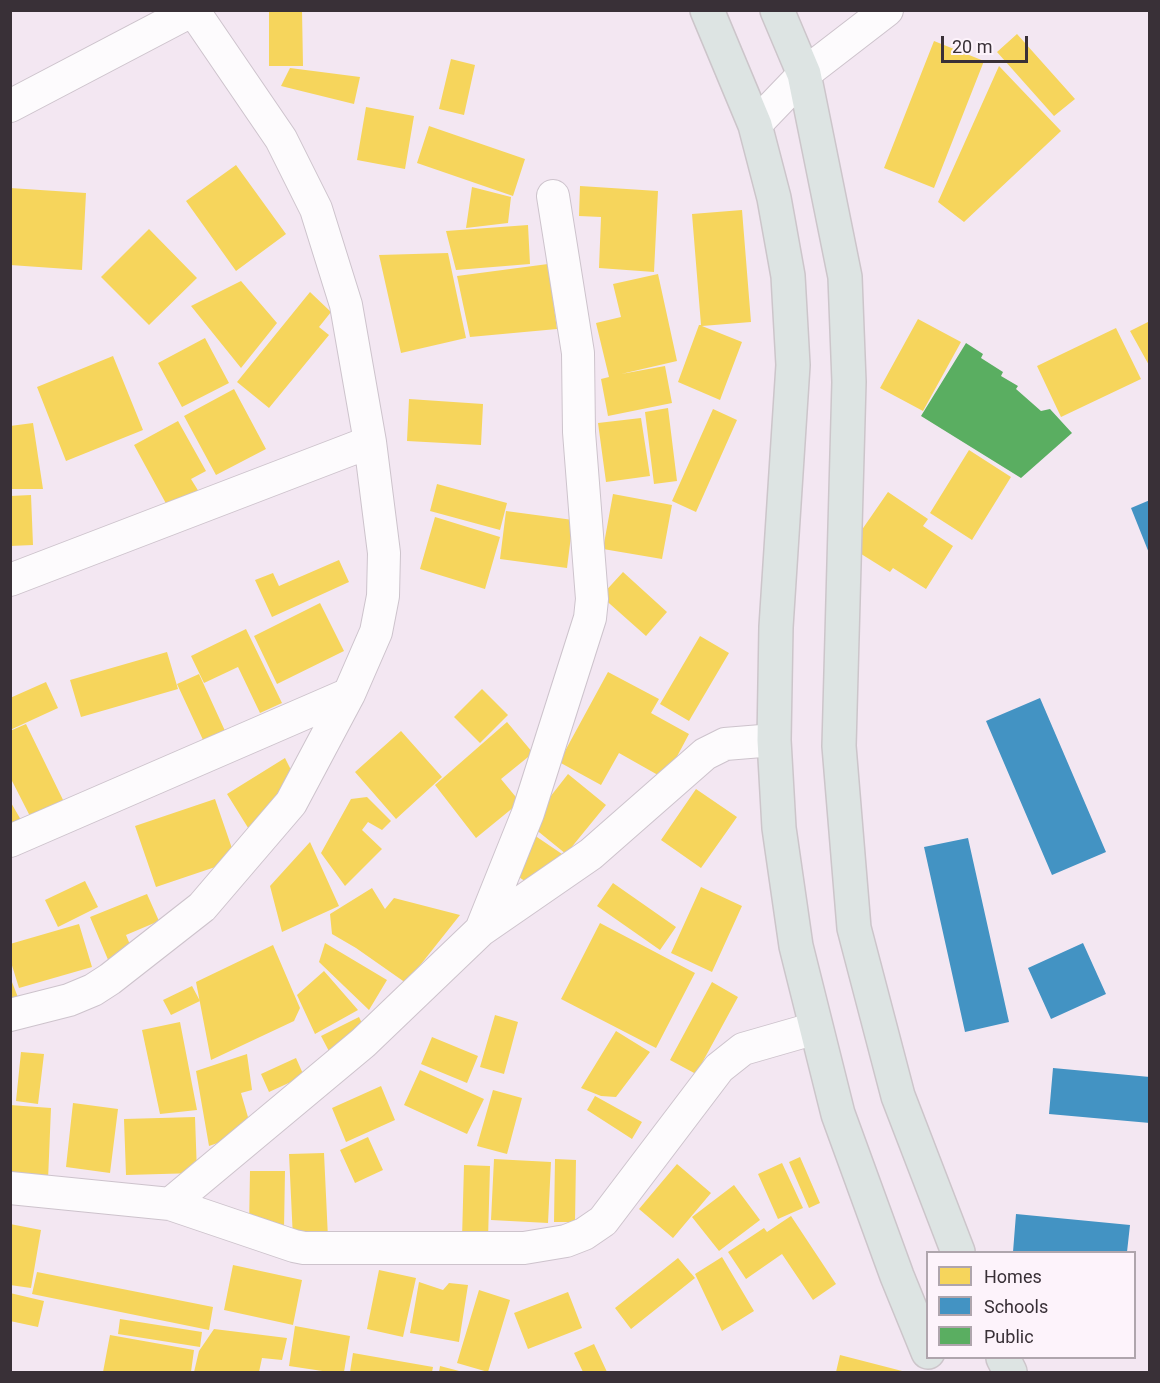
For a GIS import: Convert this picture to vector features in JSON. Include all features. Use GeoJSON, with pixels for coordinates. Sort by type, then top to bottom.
{"type":"FeatureCollection","features":[{"type":"Feature","properties":{"kind":"main road"},"geometry":{"type":"LineString","coordinates":[[707,10],[755,125],[774,198],[788,276],[793,364],[776,627],[774,740],[779,828],[794,934],[838,1114],[926,1349]]}},
{"type":"Feature","properties":{"kind":"main road"},"geometry":{"type":"LineString","coordinates":[[777,10],[804,74],[845,277],[849,382],[839,746],[854,928],[898,1096],[958,1251]]}},
{"type":"Feature","properties":{"kind":"street"},"geometry":{"type":"LineString","coordinates":[[10,106],[193,10],[281,139],[316,209],[346,305],[370,442],[384,553],[383,596],[376,632],[349,694],[291,803],[202,908],[110,979],[93,990],[69,1000],[10,1015]]}},
{"type":"Feature","properties":{"kind":"street"},"geometry":{"type":"LineString","coordinates":[[755,125],[804,74],[887,10]]}},
{"type":"Feature","properties":{"kind":"street"},"geometry":{"type":"LineString","coordinates":[[481,930],[528,813],[590,618],[592,599],[579,432],[578,353],[553,196]]}},
{"type":"Feature","properties":{"kind":"street"},"geometry":{"type":"LineString","coordinates":[[10,580],[370,442]]}},
{"type":"Feature","properties":{"kind":"street"},"geometry":{"type":"LineString","coordinates":[[10,842],[349,694]]}},
{"type":"Feature","properties":{"kind":"street"},"geometry":{"type":"LineString","coordinates":[[170,1204],[363,1043],[481,930],[591,854],[705,754],[725,744],[774,740]]}},
{"type":"Feature","properties":{"kind":"street"},"geometry":{"type":"LineString","coordinates":[[10,1188],[170,1204],[304,1248],[524,1248],[566,1241],[584,1234],[603,1221],[719,1068],[742,1049],[816,1028]]}},
{"type":"Feature","properties":{"kind":"building: Homes"},"geometry":{"type":"Polygon","coordinates":[[[269,10],[302,10],[303,66],[269,66],[269,10]]]}},
{"type":"Feature","properties":{"kind":"building: Homes"},"geometry":{"type":"Polygon","coordinates":[[[1017,34],[1075,99],[1054,116],[997,52],[1017,34]]]}},
{"type":"Feature","properties":{"kind":"building: Homes"},"geometry":{"type":"Polygon","coordinates":[[[934,41],[984,61],[934,188],[884,168],[934,41]]]}},
{"type":"Feature","properties":{"kind":"building: Homes"},"geometry":{"type":"Polygon","coordinates":[[[451,59],[475,65],[464,115],[439,109],[451,59]]]}},
{"type":"Feature","properties":{"kind":"building: Homes"},"geometry":{"type":"Polygon","coordinates":[[[999,66],[1061,131],[964,222],[938,202],[999,66]]]}},
{"type":"Feature","properties":{"kind":"building: Homes"},"geometry":{"type":"Polygon","coordinates":[[[290,68],[360,77],[354,104],[281,86],[290,68]]]}},
{"type":"Feature","properties":{"kind":"building: Homes"},"geometry":{"type":"Polygon","coordinates":[[[366,107],[414,116],[405,169],[357,160],[366,107]]]}},
{"type":"Feature","properties":{"kind":"building: Homes"},"geometry":{"type":"Polygon","coordinates":[[[429,126],[525,159],[513,196],[417,163],[429,126]]]}},
{"type":"Feature","properties":{"kind":"building: Homes"},"geometry":{"type":"Polygon","coordinates":[[[236,165],[286,234],[236,271],[186,201],[236,165]]]}},
{"type":"Feature","properties":{"kind":"building: Homes"},"geometry":{"type":"Polygon","coordinates":[[[580,186],[658,191],[654,272],[599,268],[601,217],[579,216],[580,186]]]}},
{"type":"Feature","properties":{"kind":"building: Homes"},"geometry":{"type":"Polygon","coordinates":[[[472,187],[511,197],[508,223],[466,228],[472,187]]]}},
{"type":"Feature","properties":{"kind":"building: Homes"},"geometry":{"type":"Polygon","coordinates":[[[10,188],[86,193],[82,270],[10,265],[10,188]]]}},
{"type":"Feature","properties":{"kind":"building: Homes"},"geometry":{"type":"Polygon","coordinates":[[[742,210],[751,322],[702,326],[742,342],[720,400],[678,382],[699,325],[701,325],[692,214],[742,210]]]}},
{"type":"Feature","properties":{"kind":"building: Homes"},"geometry":{"type":"Polygon","coordinates":[[[528,225],[530,264],[456,270],[446,231],[528,225]]]}},
{"type":"Feature","properties":{"kind":"building: Homes"},"geometry":{"type":"Polygon","coordinates":[[[149,229],[197,278],[149,325],[101,277],[149,229]]]}},
{"type":"Feature","properties":{"kind":"building: Homes"},"geometry":{"type":"Polygon","coordinates":[[[448,253],[466,338],[401,353],[379,255],[448,253]]]}},
{"type":"Feature","properties":{"kind":"building: Homes"},"geometry":{"type":"Polygon","coordinates":[[[548,264],[557,329],[470,337],[457,276],[548,264]]]}},
{"type":"Feature","properties":{"kind":"building: Homes"},"geometry":{"type":"Polygon","coordinates":[[[658,274],[677,361],[621,374],[665,366],[672,403],[608,416],[601,379],[609,377],[596,323],[621,317],[613,284],[658,274]]]}},
{"type":"Feature","properties":{"kind":"building: Homes"},"geometry":{"type":"Polygon","coordinates":[[[241,281],[277,323],[241,368],[191,306],[241,281]]]}},
{"type":"Feature","properties":{"kind":"building: Homes"},"geometry":{"type":"Polygon","coordinates":[[[310,292],[331,312],[319,327],[329,335],[269,408],[237,382],[310,292]]]}},
{"type":"Feature","properties":{"kind":"building: Homes"},"geometry":{"type":"Polygon","coordinates":[[[918,319],[961,342],[923,411],[880,388],[918,319]]]}},
{"type":"Feature","properties":{"kind":"building: Homes"},"geometry":{"type":"Polygon","coordinates":[[[1150,321],[1150,367],[1130,331],[1150,321]]]}},
{"type":"Feature","properties":{"kind":"building: Homes"},"geometry":{"type":"Polygon","coordinates":[[[1116,328],[1141,379],[1061,417],[1037,366],[1116,328]]]}},
{"type":"Feature","properties":{"kind":"building: Homes"},"geometry":{"type":"Polygon","coordinates":[[[205,338],[229,383],[182,407],[158,363],[205,338]]]}},
{"type":"Feature","properties":{"kind":"building: Homes"},"geometry":{"type":"Polygon","coordinates":[[[113,356],[143,430],[66,461],[37,387],[113,356]]]}},
{"type":"Feature","properties":{"kind":"building: Homes"},"geometry":{"type":"Polygon","coordinates":[[[234,389],[266,449],[216,475],[184,416],[234,389]]]}},
{"type":"Feature","properties":{"kind":"building: Homes"},"geometry":{"type":"Polygon","coordinates":[[[409,399],[483,404],[481,445],[407,441],[409,399]]]}},
{"type":"Feature","properties":{"kind":"building: Homes"},"geometry":{"type":"Polygon","coordinates":[[[668,408],[677,481],[654,484],[645,412],[668,408]]]}},
{"type":"Feature","properties":{"kind":"building: Homes"},"geometry":{"type":"Polygon","coordinates":[[[713,409],[737,420],[696,512],[672,501],[713,409]]]}},
{"type":"Feature","properties":{"kind":"building: Homes"},"geometry":{"type":"Polygon","coordinates":[[[641,418],[650,476],[606,482],[598,423],[641,418]]]}},
{"type":"Feature","properties":{"kind":"building: Homes"},"geometry":{"type":"Polygon","coordinates":[[[178,421],[206,471],[191,479],[199,492],[169,509],[134,445],[178,421]]]}},
{"type":"Feature","properties":{"kind":"building: Homes"},"geometry":{"type":"Polygon","coordinates":[[[33,423],[43,489],[10,489],[10,426],[33,423]]]}},
{"type":"Feature","properties":{"kind":"building: Homes"},"geometry":{"type":"Polygon","coordinates":[[[969,450],[1011,477],[972,540],[930,513],[969,450]]]}},
{"type":"Feature","properties":{"kind":"building: Homes"},"geometry":{"type":"Polygon","coordinates":[[[437,484],[507,503],[500,530],[430,511],[437,484]]]}},
{"type":"Feature","properties":{"kind":"building: Homes"},"geometry":{"type":"Polygon","coordinates":[[[888,492],[928,519],[923,526],[953,546],[926,589],[893,568],[890,572],[850,547],[888,492]]]}},
{"type":"Feature","properties":{"kind":"building: Homes"},"geometry":{"type":"Polygon","coordinates":[[[613,494],[672,505],[662,559],[603,549],[613,494]]]}},
{"type":"Feature","properties":{"kind":"building: Homes"},"geometry":{"type":"Polygon","coordinates":[[[31,495],[33,545],[10,546],[10,496],[31,495]]]}},
{"type":"Feature","properties":{"kind":"building: Homes"},"geometry":{"type":"Polygon","coordinates":[[[506,511],[573,520],[567,568],[500,559],[506,511]]]}},
{"type":"Feature","properties":{"kind":"building: Homes"},"geometry":{"type":"Polygon","coordinates":[[[435,517],[500,537],[485,589],[420,569],[435,517]]]}},
{"type":"Feature","properties":{"kind":"building: Homes"},"geometry":{"type":"Polygon","coordinates":[[[339,560],[349,582],[272,617],[255,580],[273,573],[279,586],[339,560]]]}},
{"type":"Feature","properties":{"kind":"building: Homes"},"geometry":{"type":"Polygon","coordinates":[[[623,572],[667,612],[646,636],[601,596],[623,572]]]}},
{"type":"Feature","properties":{"kind":"building: Homes"},"geometry":{"type":"Polygon","coordinates":[[[320,603],[344,651],[277,684],[254,636],[320,603]]]}},
{"type":"Feature","properties":{"kind":"building: Homes"},"geometry":{"type":"Polygon","coordinates":[[[246,629],[282,703],[260,713],[238,667],[204,683],[191,656],[246,629]]]}},
{"type":"Feature","properties":{"kind":"building: Homes"},"geometry":{"type":"Polygon","coordinates":[[[700,636],[729,653],[689,721],[660,704],[700,636]]]}},
{"type":"Feature","properties":{"kind":"building: Homes"},"geometry":{"type":"Polygon","coordinates":[[[167,652],[178,689],[81,717],[70,680],[167,652]]]}},
{"type":"Feature","properties":{"kind":"building: Homes"},"geometry":{"type":"Polygon","coordinates":[[[608,672],[659,699],[651,713],[689,734],[665,779],[619,753],[601,785],[559,762],[608,672]]]}},
{"type":"Feature","properties":{"kind":"building: Homes"},"geometry":{"type":"Polygon","coordinates":[[[199,674],[226,733],[204,742],[177,684],[199,674]]]}},
{"type":"Feature","properties":{"kind":"building: Homes"},"geometry":{"type":"Polygon","coordinates":[[[46,682],[58,708],[10,730],[10,698],[46,682]]]}},
{"type":"Feature","properties":{"kind":"building: Homes"},"geometry":{"type":"Polygon","coordinates":[[[482,689],[508,715],[480,743],[454,717],[482,689]]]}},
{"type":"Feature","properties":{"kind":"building: Homes"},"geometry":{"type":"Polygon","coordinates":[[[507,722],[533,753],[501,779],[520,802],[476,838],[435,785],[507,722]]]}},
{"type":"Feature","properties":{"kind":"building: Homes"},"geometry":{"type":"Polygon","coordinates":[[[26,724],[66,806],[33,822],[10,777],[10,731],[26,724]]]}},
{"type":"Feature","properties":{"kind":"building: Homes"},"geometry":{"type":"Polygon","coordinates":[[[401,731],[442,777],[396,819],[355,772],[401,731]]]}},
{"type":"Feature","properties":{"kind":"building: Homes"},"geometry":{"type":"Polygon","coordinates":[[[285,758],[298,784],[255,839],[227,794],[285,758]]]}},
{"type":"Feature","properties":{"kind":"building: Homes"},"geometry":{"type":"Polygon","coordinates":[[[568,774],[606,805],[566,854],[529,824],[568,774]]]}},
{"type":"Feature","properties":{"kind":"building: Homes"},"geometry":{"type":"Polygon","coordinates":[[[696,789],[737,817],[701,868],[661,840],[696,789]]]}},
{"type":"Feature","properties":{"kind":"building: Homes"},"geometry":{"type":"Polygon","coordinates":[[[367,797],[391,821],[382,830],[368,822],[362,830],[382,849],[345,886],[321,853],[351,799],[367,797]]]}},
{"type":"Feature","properties":{"kind":"building: Homes"},"geometry":{"type":"Polygon","coordinates":[[[215,799],[236,860],[156,887],[135,826],[215,799]]]}},
{"type":"Feature","properties":{"kind":"building: Homes"},"geometry":{"type":"Polygon","coordinates":[[[10,801],[21,820],[10,826],[10,801]]]}},
{"type":"Feature","properties":{"kind":"building: Homes"},"geometry":{"type":"Polygon","coordinates":[[[534,835],[562,854],[538,890],[510,871],[534,835]]]}},
{"type":"Feature","properties":{"kind":"building: Homes"},"geometry":{"type":"Polygon","coordinates":[[[310,842],[339,906],[282,932],[270,886],[310,842]]]}},
{"type":"Feature","properties":{"kind":"building: Homes"},"geometry":{"type":"Polygon","coordinates":[[[85,881],[98,907],[58,927],[45,900],[85,881]]]}},
{"type":"Feature","properties":{"kind":"building: Homes"},"geometry":{"type":"Polygon","coordinates":[[[613,883],[676,927],[660,950],[597,906],[613,883]]]}},
{"type":"Feature","properties":{"kind":"building: Homes"},"geometry":{"type":"Polygon","coordinates":[[[701,887],[742,906],[712,972],[671,953],[701,887]]]}},
{"type":"Feature","properties":{"kind":"building: Homes"},"geometry":{"type":"Polygon","coordinates":[[[372,888],[385,909],[394,898],[460,915],[406,983],[332,934],[330,914],[372,888]]]}},
{"type":"Feature","properties":{"kind":"building: Homes"},"geometry":{"type":"Polygon","coordinates":[[[147,894],[159,921],[126,935],[133,952],[109,962],[90,917],[147,894]]]}},
{"type":"Feature","properties":{"kind":"building: Homes"},"geometry":{"type":"Polygon","coordinates":[[[600,923],[695,973],[656,1048],[561,999],[600,923]]]}},
{"type":"Feature","properties":{"kind":"building: Homes"},"geometry":{"type":"Polygon","coordinates":[[[79,924],[92,967],[19,988],[10,959],[10,944],[79,924]]]}},
{"type":"Feature","properties":{"kind":"building: Homes"},"geometry":{"type":"Polygon","coordinates":[[[325,943],[387,980],[369,1010],[319,962],[325,943]]]}},
{"type":"Feature","properties":{"kind":"building: Homes"},"geometry":{"type":"Polygon","coordinates":[[[273,945],[300,1008],[294,1021],[211,1060],[196,982],[273,945]]]}},
{"type":"Feature","properties":{"kind":"building: Homes"},"geometry":{"type":"Polygon","coordinates":[[[324,971],[358,1010],[315,1034],[297,995],[324,971]]]}},
{"type":"Feature","properties":{"kind":"building: Homes"},"geometry":{"type":"Polygon","coordinates":[[[10,977],[21,1005],[10,1008],[10,977]]]}},
{"type":"Feature","properties":{"kind":"building: Homes"},"geometry":{"type":"Polygon","coordinates":[[[712,982],[738,997],[696,1074],[670,1060],[712,982]]]}},
{"type":"Feature","properties":{"kind":"building: Homes"},"geometry":{"type":"Polygon","coordinates":[[[192,986],[200,1001],[171,1015],[163,1000],[192,986]]]}},
{"type":"Feature","properties":{"kind":"building: Homes"},"geometry":{"type":"Polygon","coordinates":[[[495,1015],[518,1022],[504,1074],[480,1067],[495,1015]]]}},
{"type":"Feature","properties":{"kind":"building: Homes"},"geometry":{"type":"Polygon","coordinates":[[[359,1017],[368,1036],[331,1055],[321,1036],[359,1017]]]}},
{"type":"Feature","properties":{"kind":"building: Homes"},"geometry":{"type":"Polygon","coordinates":[[[180,1022],[197,1110],[160,1114],[142,1030],[180,1022]]]}},
{"type":"Feature","properties":{"kind":"building: Homes"},"geometry":{"type":"Polygon","coordinates":[[[616,1031],[650,1052],[616,1097],[601,1096],[581,1088],[616,1031]]]}},
{"type":"Feature","properties":{"kind":"building: Homes"},"geometry":{"type":"Polygon","coordinates":[[[432,1037],[478,1056],[467,1083],[421,1064],[432,1037]]]}},
{"type":"Feature","properties":{"kind":"building: Homes"},"geometry":{"type":"Polygon","coordinates":[[[21,1052],[44,1054],[38,1104],[16,1101],[21,1052]]]}},
{"type":"Feature","properties":{"kind":"building: Homes"},"geometry":{"type":"Polygon","coordinates":[[[247,1054],[252,1090],[241,1093],[252,1131],[209,1146],[196,1071],[247,1054]]]}},
{"type":"Feature","properties":{"kind":"building: Homes"},"geometry":{"type":"Polygon","coordinates":[[[296,1058],[304,1076],[269,1092],[261,1074],[296,1058]]]}},
{"type":"Feature","properties":{"kind":"building: Homes"},"geometry":{"type":"Polygon","coordinates":[[[420,1070],[484,1099],[467,1134],[404,1105],[420,1070]]]}},
{"type":"Feature","properties":{"kind":"building: Homes"},"geometry":{"type":"Polygon","coordinates":[[[381,1086],[395,1120],[346,1142],[332,1108],[381,1086]]]}},
{"type":"Feature","properties":{"kind":"building: Homes"},"geometry":{"type":"Polygon","coordinates":[[[493,1090],[522,1098],[507,1154],[477,1146],[493,1090]]]}},
{"type":"Feature","properties":{"kind":"building: Homes"},"geometry":{"type":"Polygon","coordinates":[[[595,1096],[642,1122],[632,1139],[587,1110],[595,1096]]]}},
{"type":"Feature","properties":{"kind":"building: Homes"},"geometry":{"type":"Polygon","coordinates":[[[73,1103],[118,1109],[110,1173],[66,1167],[73,1103]]]}},
{"type":"Feature","properties":{"kind":"building: Homes"},"geometry":{"type":"Polygon","coordinates":[[[10,1105],[51,1108],[48,1180],[10,1178],[10,1105]]]}},
{"type":"Feature","properties":{"kind":"building: Homes"},"geometry":{"type":"Polygon","coordinates":[[[195,1117],[197,1173],[126,1175],[124,1119],[195,1117]]]}},
{"type":"Feature","properties":{"kind":"building: Homes"},"geometry":{"type":"Polygon","coordinates":[[[368,1137],[383,1170],[355,1183],[340,1150],[368,1137]]]}},
{"type":"Feature","properties":{"kind":"building: Homes"},"geometry":{"type":"Polygon","coordinates":[[[324,1153],[328,1238],[293,1239],[289,1154],[324,1153]]]}},
{"type":"Feature","properties":{"kind":"building: Homes"},"geometry":{"type":"Polygon","coordinates":[[[800,1157],[820,1203],[809,1208],[789,1162],[800,1157]]]}},
{"type":"Feature","properties":{"kind":"building: Homes"},"geometry":{"type":"Polygon","coordinates":[[[494,1159],[551,1162],[548,1223],[491,1220],[494,1159]]]}},
{"type":"Feature","properties":{"kind":"building: Homes"},"geometry":{"type":"Polygon","coordinates":[[[555,1159],[576,1160],[575,1222],[554,1222],[555,1159]]]}},
{"type":"Feature","properties":{"kind":"building: Homes"},"geometry":{"type":"Polygon","coordinates":[[[782,1163],[803,1208],[778,1219],[758,1174],[782,1163]]]}},
{"type":"Feature","properties":{"kind":"building: Homes"},"geometry":{"type":"Polygon","coordinates":[[[677,1164],[711,1193],[673,1238],[639,1209],[677,1164]]]}},
{"type":"Feature","properties":{"kind":"building: Homes"},"geometry":{"type":"Polygon","coordinates":[[[464,1165],[490,1166],[488,1240],[462,1239],[464,1165]]]}},
{"type":"Feature","properties":{"kind":"building: Homes"},"geometry":{"type":"Polygon","coordinates":[[[250,1171],[285,1171],[284,1229],[249,1228],[250,1171]]]}},
{"type":"Feature","properties":{"kind":"building: Homes"},"geometry":{"type":"Polygon","coordinates":[[[734,1185],[760,1220],[719,1251],[692,1217],[734,1185]]]}},
{"type":"Feature","properties":{"kind":"building: Homes"},"geometry":{"type":"Polygon","coordinates":[[[791,1216],[836,1284],[813,1300],[782,1254],[746,1279],[728,1252],[764,1228],[767,1232],[791,1216]]]}},
{"type":"Feature","properties":{"kind":"building: Homes"},"geometry":{"type":"Polygon","coordinates":[[[10,1224],[41,1230],[31,1288],[10,1285],[10,1224]]]}},
{"type":"Feature","properties":{"kind":"building: Homes"},"geometry":{"type":"Polygon","coordinates":[[[722,1257],[754,1311],[722,1331],[695,1274],[722,1257]]]}},
{"type":"Feature","properties":{"kind":"building: Homes"},"geometry":{"type":"Polygon","coordinates":[[[678,1258],[695,1278],[631,1329],[615,1308],[678,1258]]]}},
{"type":"Feature","properties":{"kind":"building: Homes"},"geometry":{"type":"Polygon","coordinates":[[[233,1265],[302,1280],[293,1325],[224,1310],[233,1265]]]}},
{"type":"Feature","properties":{"kind":"building: Homes"},"geometry":{"type":"Polygon","coordinates":[[[379,1270],[416,1278],[403,1337],[367,1329],[379,1270]]]}},
{"type":"Feature","properties":{"kind":"building: Homes"},"geometry":{"type":"Polygon","coordinates":[[[37,1272],[213,1307],[209,1330],[32,1294],[37,1272]]]}},
{"type":"Feature","properties":{"kind":"building: Homes"},"geometry":{"type":"Polygon","coordinates":[[[419,1282],[443,1290],[449,1283],[468,1285],[459,1342],[410,1333],[419,1282]]]}},
{"type":"Feature","properties":{"kind":"building: Homes"},"geometry":{"type":"Polygon","coordinates":[[[479,1290],[510,1300],[488,1372],[457,1363],[479,1290]]]}},
{"type":"Feature","properties":{"kind":"building: Homes"},"geometry":{"type":"Polygon","coordinates":[[[568,1292],[582,1328],[528,1349],[514,1313],[568,1292]]]}},
{"type":"Feature","properties":{"kind":"building: Homes"},"geometry":{"type":"Polygon","coordinates":[[[10,1293],[44,1301],[38,1327],[10,1321],[10,1293]]]}},
{"type":"Feature","properties":{"kind":"building: Homes"},"geometry":{"type":"Polygon","coordinates":[[[120,1319],[202,1332],[200,1347],[118,1334],[120,1319]]]}},
{"type":"Feature","properties":{"kind":"building: Homes"},"geometry":{"type":"Polygon","coordinates":[[[295,1326],[350,1336],[344,1372],[289,1366],[295,1326]]]}},
{"type":"Feature","properties":{"kind":"building: Homes"},"geometry":{"type":"Polygon","coordinates":[[[214,1329],[287,1338],[282,1360],[262,1358],[259,1372],[194,1372],[199,1351],[214,1329]]]}},
{"type":"Feature","properties":{"kind":"building: Homes"},"geometry":{"type":"Polygon","coordinates":[[[110,1335],[194,1350],[191,1372],[103,1372],[110,1335]]]}},
{"type":"Feature","properties":{"kind":"building: Homes"},"geometry":{"type":"Polygon","coordinates":[[[594,1344],[607,1372],[583,1372],[574,1353],[594,1344]]]}},
{"type":"Feature","properties":{"kind":"building: Homes"},"geometry":{"type":"Polygon","coordinates":[[[353,1353],[433,1367],[432,1372],[350,1372],[353,1353]]]}},
{"type":"Feature","properties":{"kind":"building: Homes"},"geometry":{"type":"Polygon","coordinates":[[[840,1355],[906,1372],[836,1372],[840,1355]]]}},
{"type":"Feature","properties":{"kind":"building: Homes"},"geometry":{"type":"Polygon","coordinates":[[[440,1366],[463,1372],[439,1372],[440,1366]]]}},
{"type":"Feature","properties":{"kind":"building: Schools"},"geometry":{"type":"Polygon","coordinates":[[[1150,500],[1150,553],[1149,553],[1131,508],[1150,500]]]}},
{"type":"Feature","properties":{"kind":"building: Schools"},"geometry":{"type":"Polygon","coordinates":[[[1040,698],[1106,852],[1052,875],[986,721],[1040,698]]]}},
{"type":"Feature","properties":{"kind":"building: Schools"},"geometry":{"type":"Polygon","coordinates":[[[968,838],[1009,1022],[965,1032],[924,847],[968,838]]]}},
{"type":"Feature","properties":{"kind":"building: Schools"},"geometry":{"type":"Polygon","coordinates":[[[1083,943],[1106,994],[1051,1019],[1028,968],[1083,943]]]}},
{"type":"Feature","properties":{"kind":"building: Schools"},"geometry":{"type":"Polygon","coordinates":[[[1053,1068],[1150,1077],[1150,1123],[1049,1114],[1053,1068]]]}},
{"type":"Feature","properties":{"kind":"building: Schools"},"geometry":{"type":"Polygon","coordinates":[[[1016,1214],[1130,1225],[1127,1251],[1013,1251],[1016,1214]]]}},
{"type":"Feature","properties":{"kind":"building: Public"},"geometry":{"type":"Polygon","coordinates":[[[966,343],[983,354],[981,358],[1003,372],[1001,376],[1018,386],[1016,389],[1041,411],[1050,409],[1072,433],[1021,478],[921,416],[966,343]]]}}]}
